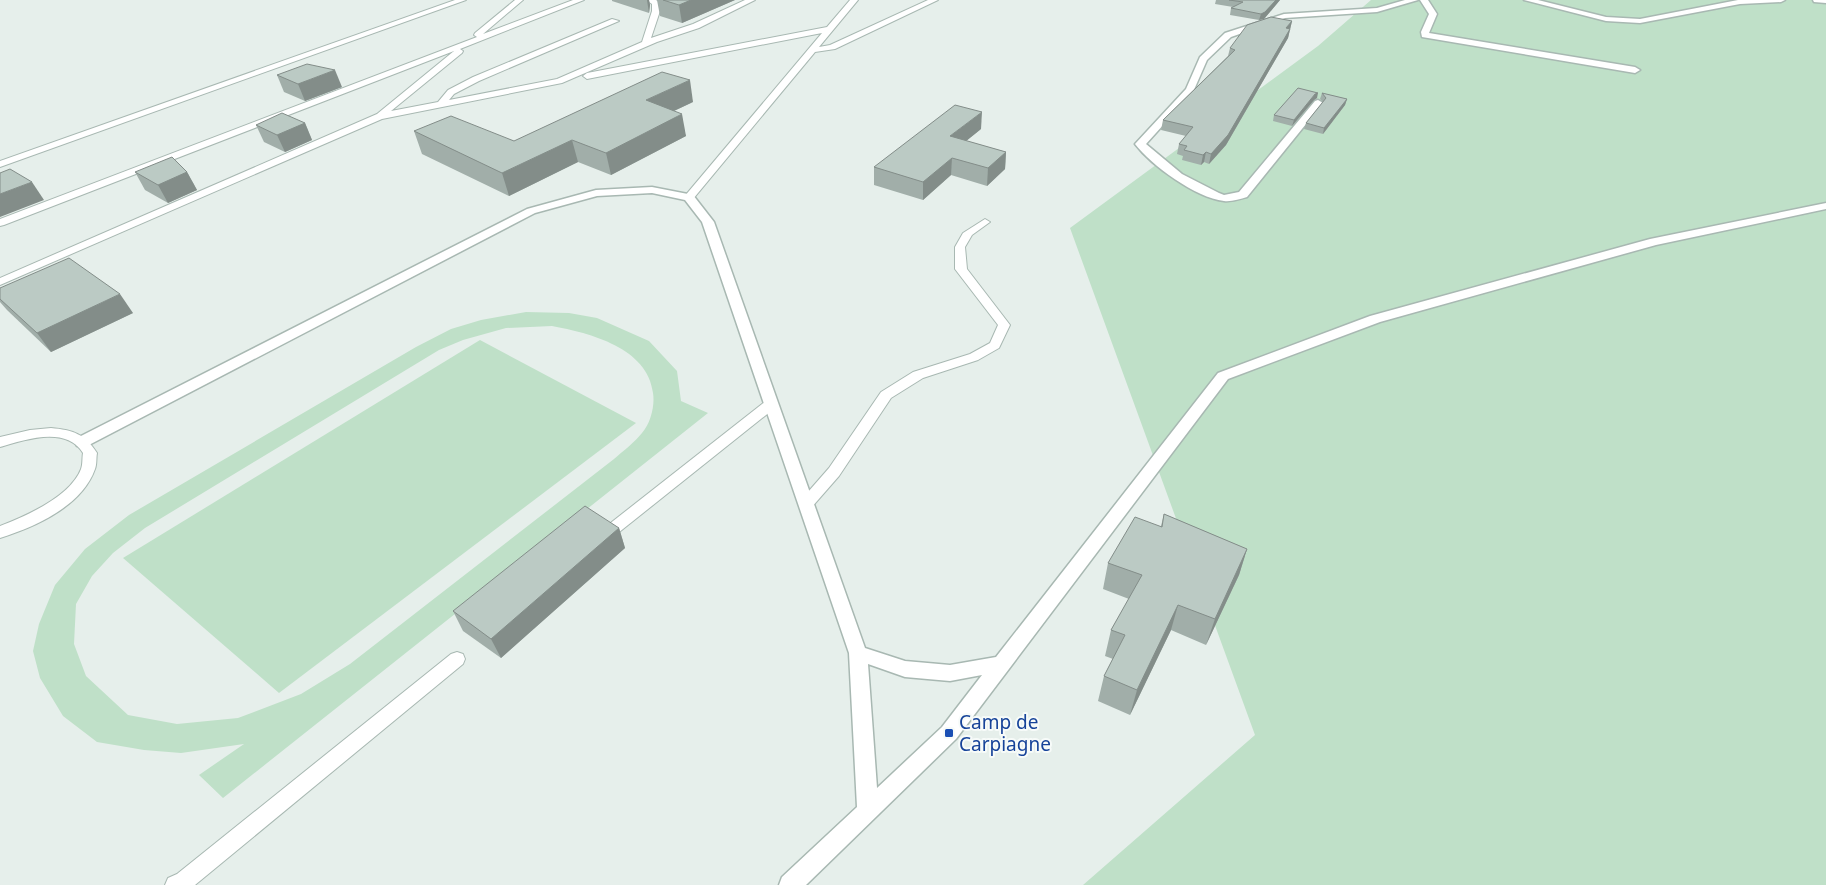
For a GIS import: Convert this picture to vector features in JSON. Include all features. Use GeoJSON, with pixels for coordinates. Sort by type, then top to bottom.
{"type":"FeatureCollection","features":[{"type":"Feature","properties":{"kind":"street"},"geometry":{"type":"LineString","coordinates":[[1318,103],[1243,195],[1224,198],[1194,185],[1148,154],[1140,144],[1190,90],[1203,59],[1228,35],[1284,16],[1313,9],[1377,10],[1414,0]]}},
{"type":"Feature","properties":{"kind":"street"},"geometry":{"type":"LineString","coordinates":[[1424,0],[1433,14],[1425,32],[1426,35],[1635,70]]}},
{"type":"Feature","properties":{"kind":"street"},"geometry":{"type":"LineString","coordinates":[[1528,0],[1606,19],[1640,21],[1740,2],[1781,0]]}},
{"type":"Feature","properties":{"kind":"street"},"geometry":{"type":"LineString","coordinates":[[1817,0],[1826,1]]}},
{"type":"Feature","properties":{"kind":"street"},"geometry":{"type":"LineString","coordinates":[[82,442],[531,211],[596,193],[652,190],[690,197],[708,222],[858,654],[868,811]]}},
{"type":"Feature","properties":{"kind":"street"},"geometry":{"type":"LineString","coordinates":[[790,885],[950,734],[1223,376],[1375,319],[1654,242],[1826,206]]}},
{"type":"Feature","properties":{"kind":"street"},"geometry":{"type":"LineString","coordinates":[[858,654],[905,669],[941,672],[1002,664]]}},
{"type":"Feature","properties":{"kind":"lane"},"geometry":{"type":"LineString","coordinates":[[0,164],[462,0]]}},
{"type":"Feature","properties":{"kind":"lane"},"geometry":{"type":"LineString","coordinates":[[380,116],[519,0]]}},
{"type":"Feature","properties":{"kind":"lane"},"geometry":{"type":"LineString","coordinates":[[0,223],[580,0]]}},
{"type":"Feature","properties":{"kind":"lane"},"geometry":{"type":"LineString","coordinates":[[644,45],[656,11],[656,4],[650,0]]}},
{"type":"Feature","properties":{"kind":"lane"},"geometry":{"type":"LineString","coordinates":[[559,81],[644,45],[696,26],[750,0]]}},
{"type":"Feature","properties":{"kind":"lane"},"geometry":{"type":"LineString","coordinates":[[690,197],[854,0]]}},
{"type":"Feature","properties":{"kind":"lane"},"geometry":{"type":"LineString","coordinates":[[812,50],[832,47],[934,0]]}},
{"type":"Feature","properties":{"kind":"lane"},"geometry":{"type":"LineString","coordinates":[[440,104],[452,92],[476,79],[615,21]]}},
{"type":"Feature","properties":{"kind":"lane"},"geometry":{"type":"LineString","coordinates":[[0,282],[380,116],[830,29]]}},
{"type":"Feature","properties":{"kind":"lane"},"geometry":{"type":"LineString","coordinates":[[806,504],[834,472],[886,395],[918,375],[974,357],[995,345],[1004,325],[962,269],[961,262],[960,247],[968,234],[985,222]]}},
{"type":"Feature","properties":{"kind":"lane"},"geometry":{"type":"LineString","coordinates":[[613,529],[771,404]]}},
{"type":"Feature","properties":{"kind":"lane"},"geometry":{"type":"LineString","coordinates":[[0,442],[16,437],[44,433],[66,435],[82,442],[90,453],[88,469],[76,487],[55,505],[27,522],[0,532]]}},
{"type":"Feature","properties":{"kind":"lane"},"geometry":{"type":"LineString","coordinates":[[175,885],[191,875],[457,659]]}},
{"type":"Feature","properties":{"kind":"green space"},"geometry":{"type":"Polygon","coordinates":[[[1371,0],[1826,0],[1826,885],[1083,885],[1255,735],[1070,228],[1318,46],[1371,0]]]}},
{"type":"Feature","properties":{"kind":"green space"},"geometry":{"type":"Polygon","coordinates":[[[526,312],[569,313],[597,318],[649,341],[677,371],[681,401],[708,413],[223,798],[199,775],[244,744],[181,753],[144,750],[97,742],[63,716],[40,678],[33,651],[39,624],[55,585],[85,549],[129,515],[416,347],[451,329],[481,320],[526,312]],[[552,326],[506,328],[463,340],[439,350],[145,528],[113,553],[92,576],[76,604],[74,644],[86,676],[128,715],[177,724],[238,718],[301,694],[350,664],[614,459],[636,440],[645,429],[652,414],[653,393],[649,377],[640,365],[629,354],[615,345],[599,338],[552,326]]]}},
{"type":"Feature","properties":{"kind":"green space"},"geometry":{"type":"Polygon","coordinates":[[[480,340],[636,423],[279,693],[123,558],[480,340]]]}},
{"type":"Feature","properties":{"kind":"building"},"geometry":{"type":"Polygon","coordinates":[[[663,0],[691,0],[679,5],[663,0]]]}},
{"type":"Feature","properties":{"kind":"building"},"geometry":{"type":"Polygon","coordinates":[[[1229,0],[1276,0],[1261,14],[1231,8],[1243,2],[1229,0]]]}},
{"type":"Feature","properties":{"kind":"building"},"geometry":{"type":"Polygon","coordinates":[[[1271,17],[1292,21],[1286,28],[1290,29],[1228,135],[1211,154],[1206,152],[1203,155],[1184,150],[1187,146],[1179,144],[1193,127],[1163,120],[1235,50],[1230,48],[1247,25],[1271,17]]]}},
{"type":"Feature","properties":{"kind":"building"},"geometry":{"type":"Polygon","coordinates":[[[307,64],[335,70],[298,84],[277,75],[307,64]]]}},
{"type":"Feature","properties":{"kind":"building"},"geometry":{"type":"Polygon","coordinates":[[[662,72],[690,80],[646,100],[682,114],[606,153],[572,140],[502,173],[414,131],[451,116],[514,141],[662,72]]]}},
{"type":"Feature","properties":{"kind":"building"},"geometry":{"type":"Polygon","coordinates":[[[1298,88],[1318,93],[1315,94],[1294,120],[1274,115],[1298,88]]]}},
{"type":"Feature","properties":{"kind":"building"},"geometry":{"type":"Polygon","coordinates":[[[1322,93],[1347,99],[1324,128],[1306,123],[1326,98],[1322,93]]]}},
{"type":"Feature","properties":{"kind":"building"},"geometry":{"type":"Polygon","coordinates":[[[955,105],[982,112],[950,136],[1006,152],[988,168],[952,158],[923,182],[874,167],[955,105]]]}},
{"type":"Feature","properties":{"kind":"building"},"geometry":{"type":"Polygon","coordinates":[[[282,113],[305,123],[277,135],[256,125],[282,113]]]}},
{"type":"Feature","properties":{"kind":"building"},"geometry":{"type":"Polygon","coordinates":[[[172,157],[187,172],[158,185],[135,172],[172,157]]]}},
{"type":"Feature","properties":{"kind":"building"},"geometry":{"type":"Polygon","coordinates":[[[10,169],[32,182],[0,194],[0,173],[10,169]]]}},
{"type":"Feature","properties":{"kind":"building"},"geometry":{"type":"Polygon","coordinates":[[[69,258],[120,294],[37,333],[0,299],[0,288],[69,258]]]}},
{"type":"Feature","properties":{"kind":"building"},"geometry":{"type":"Polygon","coordinates":[[[585,506],[619,528],[491,639],[453,611],[585,506]]]}},
{"type":"Feature","properties":{"kind":"building"},"geometry":{"type":"Polygon","coordinates":[[[1164,514],[1247,549],[1215,619],[1178,605],[1137,690],[1104,676],[1125,635],[1111,630],[1142,575],[1108,563],[1135,517],[1162,527],[1164,514]]]}},
{"type":"Feature","properties":{"kind":"place","name":"Camp de Carpiagne"},"geometry":{"type":"Point","coordinates":[949,733]}}]}
